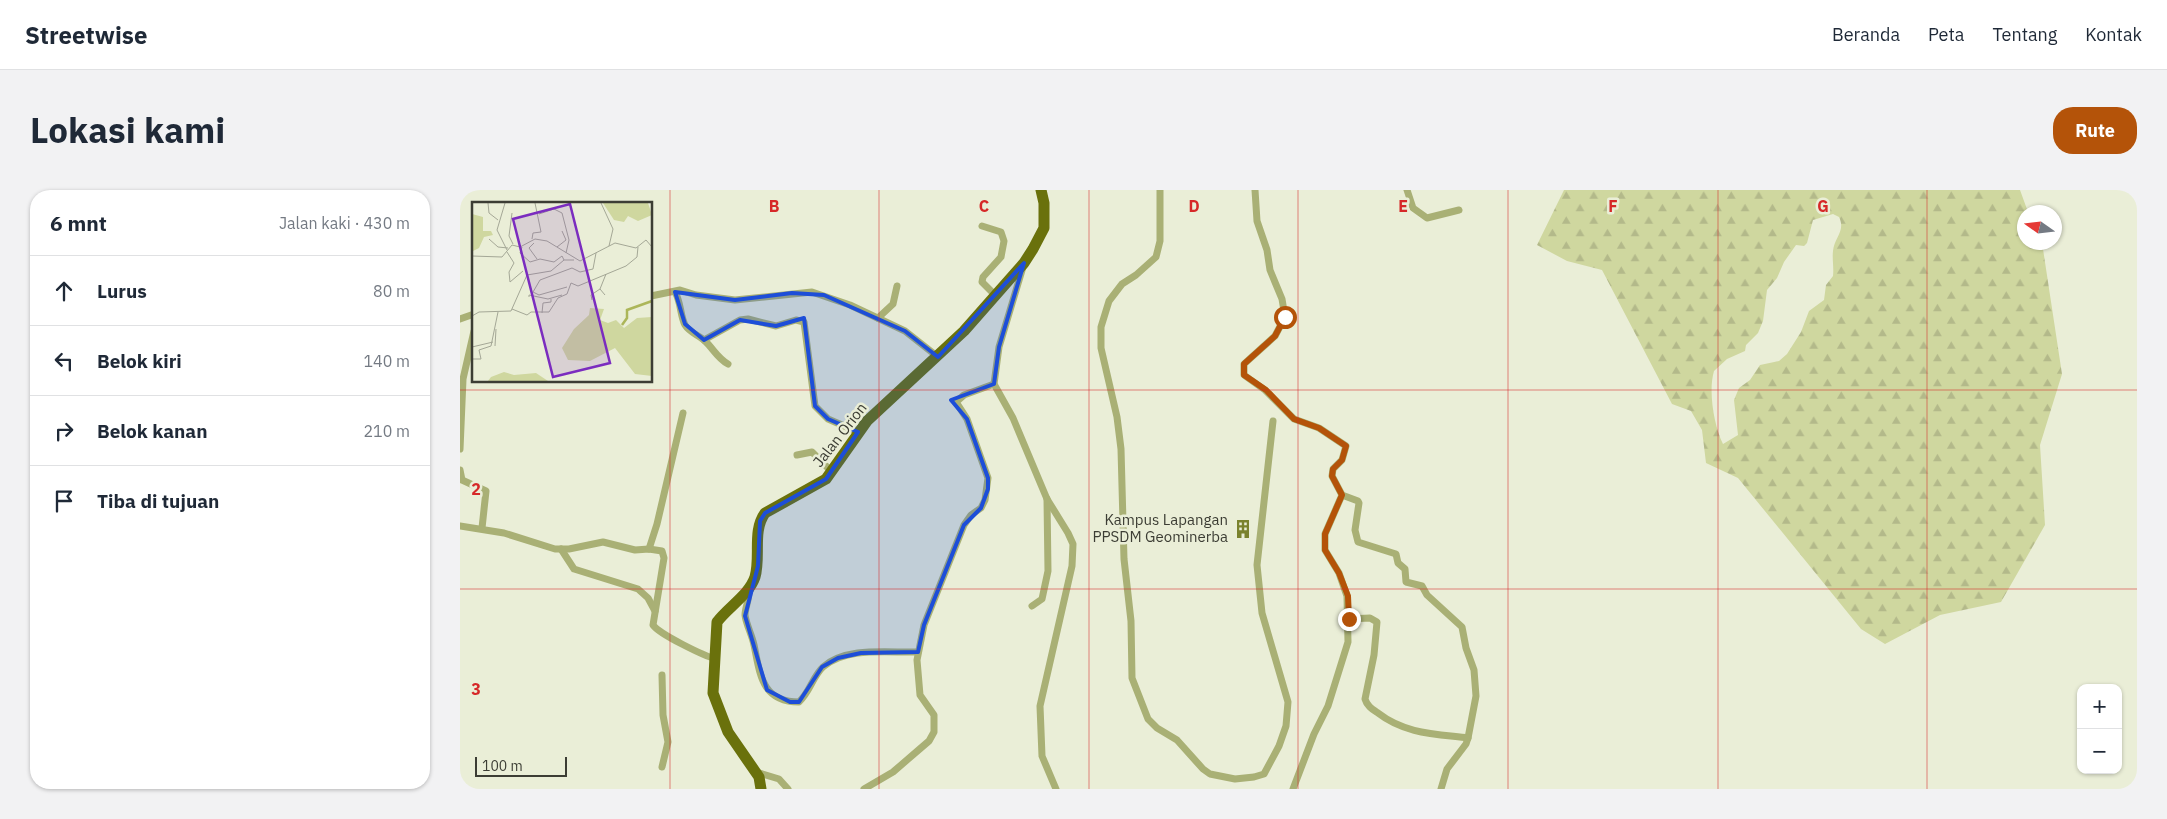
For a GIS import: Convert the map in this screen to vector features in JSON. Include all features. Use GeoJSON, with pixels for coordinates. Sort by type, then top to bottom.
{"type":"FeatureCollection","features":[{"type":"Feature","properties":{"kind":"highway","name":"Jalan Orion"},"geometry":{"type":"LineString","coordinates":[[761,789],[756,772],[728,732],[718,711],[712,683],[716,660],[717,622],[749,588],[758,566],[758,532],[760,521],[765,513],[817,485],[831,472],[858,432],[877,412],[938,357],[1024,263],[1044,228],[1044,203],[1041,190]]}},
{"type":"Feature","properties":{"kind":"street"},"geometry":{"type":"LineString","coordinates":[[1160,190],[1160,241],[1156,258],[1122,284],[1109,301],[1101,327],[1101,348],[1117,417],[1121,449],[1124,559],[1131,621],[1132,678],[1148,719],[1157,728],[1178,740],[1203,769],[1210,774],[1236,779],[1264,774],[1279,746],[1286,726],[1288,702],[1270,646],[1257,585],[1257,565],[1273,421]]}},
{"type":"Feature","properties":{"kind":"street"},"geometry":{"type":"LineString","coordinates":[[1255,190],[1257,221],[1267,250],[1270,270],[1282,299],[1285,317],[1275,336],[1244,364],[1244,375],[1266,390],[1294,419],[1319,428],[1346,446],[1342,460],[1333,469],[1332,476],[1342,495],[1359,503],[1355,530],[1358,542],[1396,554],[1398,563],[1405,569],[1406,582],[1422,586],[1427,595],[1462,627],[1466,648],[1474,670],[1476,696],[1466,744],[1447,769],[1441,789]]}},
{"type":"Feature","properties":{"kind":"street"},"geometry":{"type":"LineString","coordinates":[[1407,190],[1413,208],[1427,218],[1459,210]]}},
{"type":"Feature","properties":{"kind":"street"},"geometry":{"type":"LineString","coordinates":[[982,226],[1001,232],[1003,235],[1001,257],[983,277],[982,282],[995,294]]}},
{"type":"Feature","properties":{"kind":"street"},"geometry":{"type":"LineString","coordinates":[[1024,263],[999,347],[994,384],[1013,418],[1046,498],[1068,533],[1072,544],[1073,556],[1040,706],[1042,756],[1056,789]]}},
{"type":"Feature","properties":{"kind":"street"},"geometry":{"type":"LineString","coordinates":[[878,318],[893,304],[897,286]]}},
{"type":"Feature","properties":{"kind":"street"},"geometry":{"type":"LineString","coordinates":[[652,296],[680,290],[696,295],[735,300],[812,292],[850,305],[904,331],[938,357]]}},
{"type":"Feature","properties":{"kind":"street"},"geometry":{"type":"LineString","coordinates":[[674,292],[679,299],[685,324],[689,331],[704,340],[721,360],[728,364]]}},
{"type":"Feature","properties":{"kind":"street"},"geometry":{"type":"LineString","coordinates":[[460,319],[472,315]]}},
{"type":"Feature","properties":{"kind":"street"},"geometry":{"type":"LineString","coordinates":[[704,340],[740,320],[748,319],[776,326],[796,320],[804,322],[815,406],[828,419],[858,432]]}},
{"type":"Feature","properties":{"kind":"street"},"geometry":{"type":"LineString","coordinates":[[460,449],[463,379],[472,340]]}},
{"type":"Feature","properties":{"kind":"street"},"geometry":{"type":"LineString","coordinates":[[864,789],[893,772],[928,741],[934,732],[934,715],[920,695],[917,678],[918,652],[924,625],[964,525],[971,515],[981,508],[988,489],[988,478],[977,444],[963,410],[956,402],[964,395],[994,384]]}},
{"type":"Feature","properties":{"kind":"street"},"geometry":{"type":"LineString","coordinates":[[649,549],[657,524],[683,413]]}},
{"type":"Feature","properties":{"kind":"street"},"geometry":{"type":"LineString","coordinates":[[797,455],[812,452],[831,472]]}},
{"type":"Feature","properties":{"kind":"street"},"geometry":{"type":"LineString","coordinates":[[460,470],[462,480],[465,483],[486,491],[482,528]]}},
{"type":"Feature","properties":{"kind":"street"},"geometry":{"type":"LineString","coordinates":[[1293,789],[1314,734],[1328,706],[1348,642],[1348,596],[1339,573],[1325,550],[1325,534],[1342,495]]}},
{"type":"Feature","properties":{"kind":"street"},"geometry":{"type":"LineString","coordinates":[[1032,606],[1042,599],[1047,579],[1046,498]]}},
{"type":"Feature","properties":{"kind":"street"},"geometry":{"type":"LineString","coordinates":[[460,526],[482,528],[561,549],[603,542],[635,550],[658,550],[664,555],[653,625],[657,631],[682,642],[698,654],[716,660]]}},
{"type":"Feature","properties":{"kind":"street"},"geometry":{"type":"LineString","coordinates":[[561,549],[574,568],[638,589],[648,598],[655,611]]}},
{"type":"Feature","properties":{"kind":"street"},"geometry":{"type":"LineString","coordinates":[[749,588],[750,600],[745,616],[759,672],[767,690],[782,699],[799,702],[808,693],[822,667],[838,658],[861,653],[918,652]]}},
{"type":"Feature","properties":{"kind":"street"},"geometry":{"type":"LineString","coordinates":[[1349,619],[1370,618],[1377,622],[1374,655],[1365,699],[1368,706],[1388,721],[1410,730],[1468,738]]}},
{"type":"Feature","properties":{"kind":"street"},"geometry":{"type":"LineString","coordinates":[[662,675],[663,715],[668,742],[662,767]]}},
{"type":"Feature","properties":{"kind":"street"},"geometry":{"type":"LineString","coordinates":[[756,772],[779,780],[788,789]]}},
{"type":"Feature","properties":{"kind":"highlighted area"},"geometry":{"type":"Polygon","coordinates":[[[1024,263],[999,347],[994,384],[951,400],[967,419],[988,478],[988,489],[981,508],[964,525],[924,625],[918,652],[861,653],[838,658],[822,667],[799,702],[790,702],[767,690],[745,616],[758,566],[760,521],[765,513],[826,479],[858,432],[828,419],[815,406],[804,318],[776,326],[740,320],[704,340],[685,324],[675,292],[735,300],[792,293],[824,295],[905,331],[938,357],[1024,263]]]}},
{"type":"Feature","properties":{"kind":"green space"},"geometry":{"type":"Polygon","coordinates":[[[1564,190],[2020,190],[2025,205],[2017,205],[2017,250],[2043,250],[2062,374],[2040,445],[2045,525],[2001,602],[1940,615],[1885,644],[1861,629],[1738,478],[1706,463],[1702,430],[1691,411],[1672,404],[1602,270],[1567,261],[1537,245],[1564,190]],[[1833,214],[1813,220],[1807,243],[1804,246],[1796,245],[1784,262],[1777,278],[1767,290],[1763,321],[1758,333],[1746,345],[1745,351],[1727,359],[1714,371],[1712,379],[1713,408],[1723,444],[1738,435],[1734,400],[1739,388],[1750,380],[1760,365],[1779,361],[1787,354],[1801,332],[1809,311],[1824,300],[1826,285],[1833,276],[1833,251],[1841,222],[1839,217],[1833,214]]]}},
{"type":"Feature","properties":{"kind":"place","name":"Kampus Lapangan PPSDM Geominerba"},"geometry":{"type":"Point","coordinates":[1243,529]}},
{"type":"Feature","properties":{"kind":"route"},"geometry":{"type":"LineString","coordinates":[[1285,317],[1281,329],[1275,336],[1244,364],[1244,375],[1266,390],[1294,419],[1319,428],[1346,446],[1345,455],[1333,469],[1332,476],[1342,495],[1325,534],[1325,550],[1329,560],[1339,573],[1348,596],[1349,619]]}}]}
